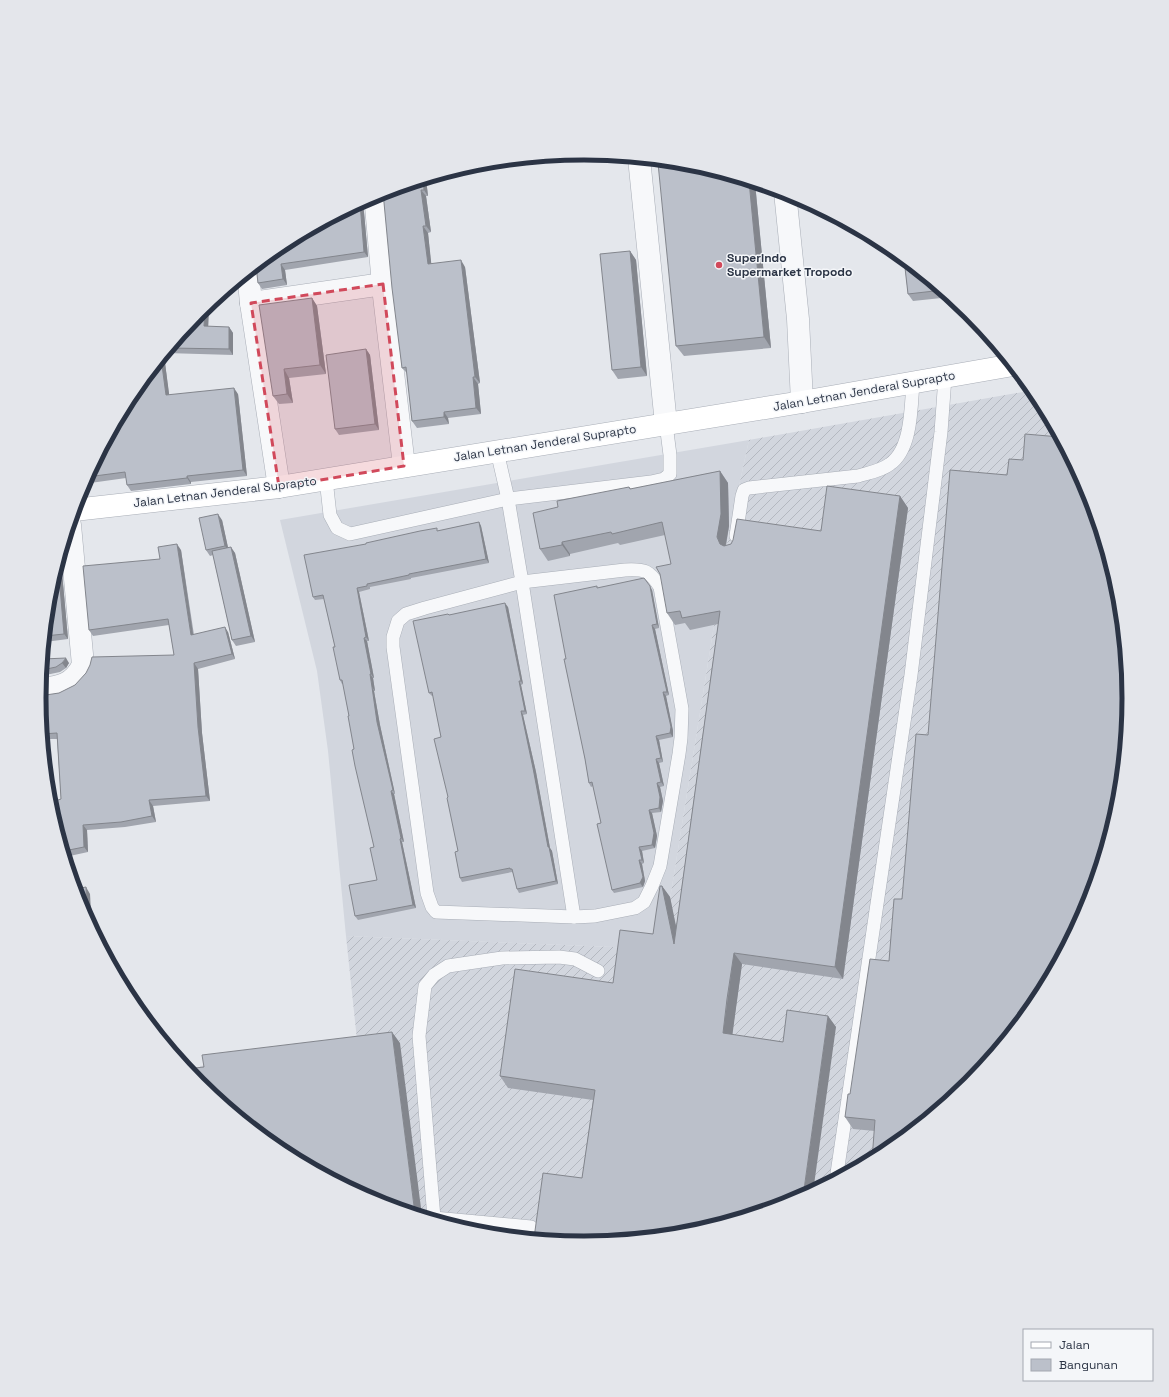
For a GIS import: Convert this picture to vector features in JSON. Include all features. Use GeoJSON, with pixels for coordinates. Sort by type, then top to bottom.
{"type":"FeatureCollection","features":[{"type":"Feature","properties":{"kind":"main road","name":"Jalan Letnan Jenderal Suprapto"},"geometry":{"type":"LineString","coordinates":[[81,509],[279,487],[802,402],[1008,367]]}},
{"type":"Feature","properties":{"kind":"street"},"geometry":{"type":"LineString","coordinates":[[640,163],[666,424]]}},
{"type":"Feature","properties":{"kind":"street"},"geometry":{"type":"LineString","coordinates":[[786,199],[798,319],[802,402]]}},
{"type":"Feature","properties":{"kind":"street"},"geometry":{"type":"LineString","coordinates":[[376,202],[383,284],[404,466]]}},
{"type":"Feature","properties":{"kind":"street"},"geometry":{"type":"LineString","coordinates":[[249,278],[251,303],[279,487]]}},
{"type":"Feature","properties":{"kind":"street"},"geometry":{"type":"LineString","coordinates":[[251,303],[383,284]]}},
{"type":"Feature","properties":{"kind":"street"},"geometry":{"type":"LineString","coordinates":[[46,688],[60,687],[76,677],[83,665],[71,537]]}},
{"type":"Feature","properties":{"kind":"lane"},"geometry":{"type":"LineString","coordinates":[[837,1174],[911,675],[941,432],[945,377]]}},
{"type":"Feature","properties":{"kind":"lane"},"geometry":{"type":"LineString","coordinates":[[733,550],[744,490],[749,488],[858,476],[875,472],[889,465],[898,458],[903,449],[910,420],[914,382]]}},
{"type":"Feature","properties":{"kind":"lane"},"geometry":{"type":"LineString","coordinates":[[326,479],[330,516],[337,528],[350,534],[508,499],[651,482],[664,479],[670,474],[670,455],[666,424]]}},
{"type":"Feature","properties":{"kind":"lane"},"geometry":{"type":"LineString","coordinates":[[497,451],[508,499],[522,582],[574,917]]}},
{"type":"Feature","properties":{"kind":"lane"},"geometry":{"type":"LineString","coordinates":[[625,570],[640,570],[648,572],[660,587],[682,709],[679,754],[660,866],[644,902],[638,906],[594,916],[574,917],[440,913],[436,912],[432,907],[427,893],[392,637],[398,621],[406,614],[425,608],[522,582],[625,570]]}},
{"type":"Feature","properties":{"kind":"lane"},"geometry":{"type":"LineString","coordinates":[[431,1214],[419,1036],[425,986],[434,974],[448,966],[502,958],[559,957],[575,959],[598,971]]}},
{"type":"Feature","properties":{"kind":"lane"},"geometry":{"type":"LineString","coordinates":[[447,1219],[531,1227]]}},
{"type":"Feature","properties":{"kind":"highlighted area"},"geometry":{"type":"Polygon","coordinates":[[[383,284],[404,466],[279,487],[251,303],[383,284]]]}},
{"type":"Feature","properties":{"kind":"shaded area"},"geometry":{"type":"Polygon","coordinates":[[[1027,391],[1051,429],[1085,502],[890,1142],[854,1165],[823,1181],[791,1196],[758,1208],[743,1213],[620,1236],[549,1236],[479,1227],[445,1219],[411,1208],[378,1196],[338,1177],[240,1112],[201,1076],[200,1066],[357,1040],[346,936],[662,949],[729,532],[749,440],[1027,391]]]}},
{"type":"Feature","properties":{"kind":"shaded area"},"geometry":{"type":"Polygon","coordinates":[[[749,440],[729,532],[662,949],[346,936],[328,751],[317,671],[280,520],[749,440]]]}},
{"type":"Feature","properties":{"kind":"building","name":"Superindo Supermarket Tropodo"},"geometry":{"type":"Polygon","coordinates":[[[658,165],[690,170],[724,178],[750,186],[764,337],[676,346],[658,165]]]}},
{"type":"Feature","properties":{"kind":"building"},"geometry":{"type":"Polygon","coordinates":[[[423,185],[424,190],[421,190],[426,226],[423,226],[428,264],[461,260],[475,377],[473,377],[476,408],[444,412],[444,417],[412,421],[406,367],[402,368],[392,288],[384,199],[423,185]]]}},
{"type":"Feature","properties":{"kind":"building"},"geometry":{"type":"Polygon","coordinates":[[[361,209],[364,252],[281,264],[283,279],[258,283],[257,271],[315,232],[361,209]]]}},
{"type":"Feature","properties":{"kind":"building"},"geometry":{"type":"Polygon","coordinates":[[[630,251],[641,367],[612,370],[600,254],[630,251]]]}},
{"type":"Feature","properties":{"kind":"building"},"geometry":{"type":"Polygon","coordinates":[[[905,266],[936,291],[908,294],[905,266]]]}},
{"type":"Feature","properties":{"kind":"building"},"geometry":{"type":"Polygon","coordinates":[[[312,298],[320,365],[284,369],[287,394],[273,396],[259,305],[312,298]]]}},
{"type":"Feature","properties":{"kind":"building"},"geometry":{"type":"Polygon","coordinates":[[[204,318],[204,326],[229,327],[229,349],[176,348],[204,318]]]}},
{"type":"Feature","properties":{"kind":"building"},"geometry":{"type":"Polygon","coordinates":[[[366,349],[375,424],[335,429],[326,355],[366,349]]]}},
{"type":"Feature","properties":{"kind":"building"},"geometry":{"type":"Polygon","coordinates":[[[162,365],[166,395],[234,388],[243,470],[187,476],[187,478],[127,485],[125,472],[94,476],[118,429],[137,399],[162,365]]]}},
{"type":"Feature","properties":{"kind":"building"},"geometry":{"type":"Polygon","coordinates":[[[1025,434],[1055,437],[1082,492],[1105,559],[1113,593],[1122,663],[1122,734],[1113,804],[1105,838],[1082,905],[1051,968],[1032,998],[989,1054],[965,1079],[940,1103],[912,1126],[873,1153],[875,1120],[845,1117],[848,1094],[850,1094],[870,959],[889,961],[894,899],[902,899],[916,734],[928,735],[950,470],[1007,475],[1009,459],[1023,460],[1025,434]]]}},
{"type":"Feature","properties":{"kind":"building"},"geometry":{"type":"Polygon","coordinates":[[[720,471],[721,514],[717,537],[720,544],[724,546],[731,544],[733,540],[737,519],[821,531],[827,486],[900,496],[835,967],[734,953],[727,999],[723,1033],[783,1042],[787,1010],[828,1016],[804,1190],[758,1208],[724,1219],[690,1227],[620,1236],[584,1237],[535,1234],[543,1173],[582,1178],[595,1090],[500,1076],[515,969],[613,983],[620,930],[653,934],[660,886],[662,886],[674,944],[720,611],[682,618],[680,611],[667,613],[660,574],[656,567],[671,564],[662,522],[612,534],[611,532],[562,542],[562,545],[540,549],[533,513],[558,507],[557,501],[629,487],[630,489],[720,471]]]}},
{"type":"Feature","properties":{"kind":"building"},"geometry":{"type":"Polygon","coordinates":[[[218,514],[225,546],[206,550],[199,518],[218,514]]]}},
{"type":"Feature","properties":{"kind":"building"},"geometry":{"type":"Polygon","coordinates":[[[479,522],[486,559],[409,574],[367,584],[367,586],[357,588],[366,637],[364,638],[371,674],[377,722],[393,790],[391,791],[413,905],[355,916],[349,885],[377,880],[370,848],[374,847],[355,766],[349,716],[342,680],[340,680],[333,647],[335,647],[323,595],[313,597],[304,555],[366,544],[420,531],[437,528],[437,531],[479,522]]]}},
{"type":"Feature","properties":{"kind":"building"},"geometry":{"type":"Polygon","coordinates":[[[177,544],[191,635],[225,627],[232,654],[194,663],[198,727],[206,796],[149,800],[152,816],[121,822],[83,825],[84,847],[68,850],[56,801],[61,799],[57,733],[47,734],[46,695],[59,693],[75,685],[86,673],[92,657],[174,655],[168,619],[89,630],[83,566],[160,559],[158,547],[177,544]]]}},
{"type":"Feature","properties":{"kind":"building"},"geometry":{"type":"Polygon","coordinates":[[[231,547],[251,636],[232,640],[212,551],[231,547]]]}},
{"type":"Feature","properties":{"kind":"building"},"geometry":{"type":"Polygon","coordinates":[[[644,578],[650,586],[657,624],[652,625],[667,692],[663,692],[671,727],[670,733],[656,736],[661,758],[656,759],[661,782],[657,783],[660,797],[659,808],[649,810],[654,833],[652,845],[639,847],[642,860],[639,860],[643,877],[640,883],[612,890],[597,824],[601,823],[592,782],[589,783],[564,659],[566,659],[554,595],[644,578]]]}},
{"type":"Feature","properties":{"kind":"building"},"geometry":{"type":"Polygon","coordinates":[[[59,579],[64,634],[50,635],[59,579]]]}},
{"type":"Feature","properties":{"kind":"building"},"geometry":{"type":"Polygon","coordinates":[[[505,603],[521,681],[519,681],[525,711],[521,711],[556,881],[517,889],[512,869],[510,868],[460,878],[455,852],[458,851],[448,797],[434,739],[441,737],[432,692],[429,693],[413,621],[505,603]]]}},
{"type":"Feature","properties":{"kind":"building"},"geometry":{"type":"Polygon","coordinates":[[[66,658],[56,667],[47,669],[47,659],[66,658]]]}},
{"type":"Feature","properties":{"kind":"building"},"geometry":{"type":"Polygon","coordinates":[[[86,887],[87,904],[81,888],[86,887]]]}},
{"type":"Feature","properties":{"kind":"building"},"geometry":{"type":"Polygon","coordinates":[[[392,1032],[414,1209],[378,1196],[315,1165],[257,1126],[229,1103],[194,1068],[204,1067],[202,1055],[392,1032]]]}},
{"type":"Feature","properties":{"kind":"place","name":"Superindo Supermarket Tropodo"},"geometry":{"type":"Point","coordinates":[719,265]}}]}
